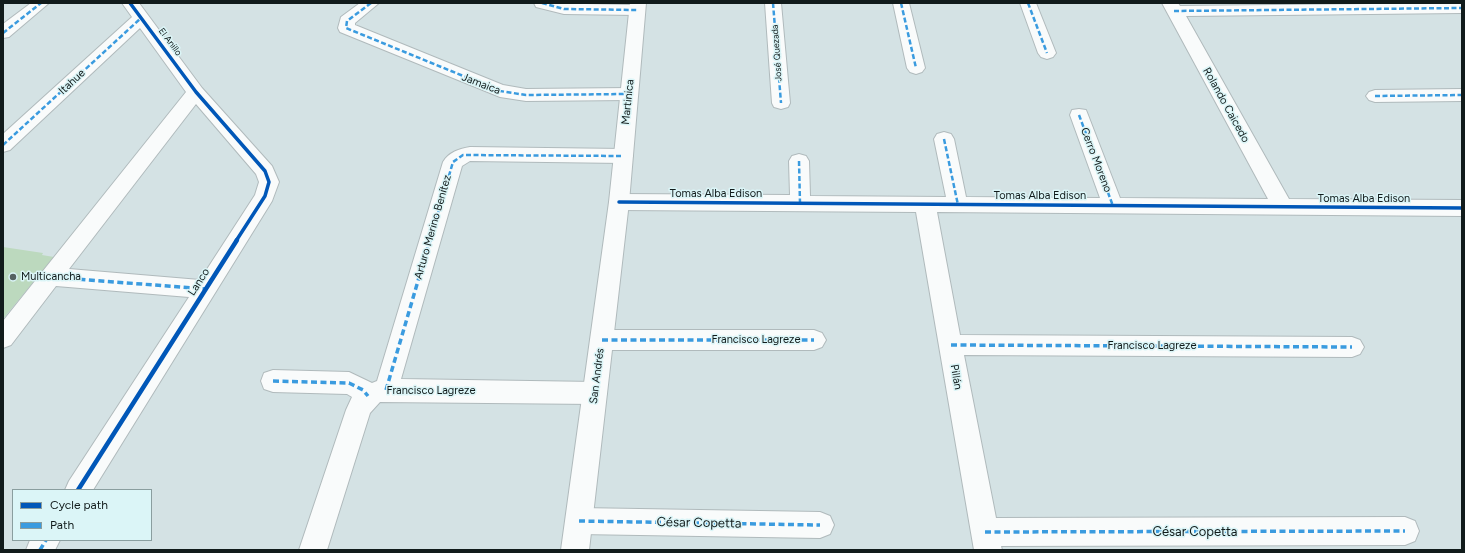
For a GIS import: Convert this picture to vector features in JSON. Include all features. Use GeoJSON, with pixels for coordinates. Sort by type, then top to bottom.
{"type":"FeatureCollection","features":[{"type":"Feature","properties":{"kind":"street"},"geometry":{"type":"LineString","coordinates":[[3,33],[41,3]]}},
{"type":"Feature","properties":{"kind":"street","name":"El Anillo"},"geometry":{"type":"LineString","coordinates":[[130,3],[196,92]]}},
{"type":"Feature","properties":{"kind":"street","name":"Jamaica"},"geometry":{"type":"LineString","coordinates":[[371,3],[351,17],[345,25],[349,31],[493,89],[509,94],[526,95],[629,94]]}},
{"type":"Feature","properties":{"kind":"street"},"geometry":{"type":"LineString","coordinates":[[542,3],[558,9],[569,10],[638,6]]}},
{"type":"Feature","properties":{"kind":"street","name":"José Quezada"},"geometry":{"type":"LineString","coordinates":[[774,3],[781,103]]}},
{"type":"Feature","properties":{"kind":"street"},"geometry":{"type":"LineString","coordinates":[[901,3],[916,68]]}},
{"type":"Feature","properties":{"kind":"street"},"geometry":{"type":"LineString","coordinates":[[1028,3],[1048,53]]}},
{"type":"Feature","properties":{"kind":"street","name":"Martinica"},"geometry":{"type":"LineString","coordinates":[[618,202],[638,6]]}},
{"type":"Feature","properties":{"kind":"street"},"geometry":{"type":"LineString","coordinates":[[1172,7],[1462,8]]}},
{"type":"Feature","properties":{"kind":"street","name":"Rolando Caicedo"},"geometry":{"type":"LineString","coordinates":[[1172,7],[1283,207]]}},
{"type":"Feature","properties":{"kind":"street","name":"Itahue"},"geometry":{"type":"LineString","coordinates":[[3,145],[142,18]]}},
{"type":"Feature","properties":{"kind":"street"},"geometry":{"type":"LineString","coordinates":[[3,338],[196,92]]}},
{"type":"Feature","properties":{"kind":"street","name":"Lanco"},"geometry":{"type":"LineString","coordinates":[[79,489],[265,196],[269,182],[265,171],[196,92]]}},
{"type":"Feature","properties":{"kind":"street"},"geometry":{"type":"LineString","coordinates":[[1374,96],[1462,95]]}},
{"type":"Feature","properties":{"kind":"street","name":"Cerro Moreno"},"geometry":{"type":"LineString","coordinates":[[1079,115],[1113,206]]}},
{"type":"Feature","properties":{"kind":"street"},"geometry":{"type":"LineString","coordinates":[[944,139],[958,205]]}},
{"type":"Feature","properties":{"kind":"street","name":"Arturo Merino Benítez"},"geometry":{"type":"LineString","coordinates":[[313,550],[358,410],[362,403],[377,393],[450,166],[453,162],[463,155],[470,154],[623,156]]}},
{"type":"Feature","properties":{"kind":"street"},"geometry":{"type":"LineString","coordinates":[[799,161],[800,203]]}},
{"type":"Feature","properties":{"kind":"street","name":"Tomas Alba Edison"},"geometry":{"type":"LineString","coordinates":[[618,202],[1462,208]]}},
{"type":"Feature","properties":{"kind":"street","name":"San Andrés"},"geometry":{"type":"LineString","coordinates":[[575,550],[618,202]]}},
{"type":"Feature","properties":{"kind":"street","name":"Pillán"},"geometry":{"type":"LineString","coordinates":[[925,204],[987,541]]}},
{"type":"Feature","properties":{"kind":"street"},"geometry":{"type":"LineString","coordinates":[[51,277],[205,289]]}},
{"type":"Feature","properties":{"kind":"street","name":"Francisco Lagreze"},"geometry":{"type":"LineString","coordinates":[[602,340],[814,340]]}},
{"type":"Feature","properties":{"kind":"street","name":"Francisco Lagreze"},"geometry":{"type":"LineString","coordinates":[[951,345],[1352,347]]}},
{"type":"Feature","properties":{"kind":"street"},"geometry":{"type":"LineString","coordinates":[[273,381],[348,383],[363,390],[377,393]]}},
{"type":"Feature","properties":{"kind":"street","name":"Francisco Lagreze"},"geometry":{"type":"LineString","coordinates":[[377,393],[595,393]]}},
{"type":"Feature","properties":{"kind":"street","name":"César Copetta"},"geometry":{"type":"LineString","coordinates":[[579,521],[820,525]]}},
{"type":"Feature","properties":{"kind":"street","name":"César Copetta"},"geometry":{"type":"LineString","coordinates":[[987,541],[1405,531]]}},
{"type":"Feature","properties":{"kind":"street"},"geometry":{"type":"LineString","coordinates":[[40,550],[45,541]]}},
{"type":"Feature","properties":{"kind":"green space"},"geometry":{"type":"Polygon","coordinates":[[[3,247],[43,253],[42,255],[54,257],[3,319],[3,247]]]}},
{"type":"Feature","properties":{"kind":"marked path"},"geometry":{"type":"LineString","coordinates":[[3,33],[41,3]]}},
{"type":"Feature","properties":{"kind":"marked path"},"geometry":{"type":"LineString","coordinates":[[371,3],[347,21],[346,28],[500,91],[526,95],[629,94]]}},
{"type":"Feature","properties":{"kind":"marked path"},"geometry":{"type":"LineString","coordinates":[[542,3],[564,9],[637,10]]}},
{"type":"Feature","properties":{"kind":"marked path"},"geometry":{"type":"LineString","coordinates":[[773,3],[781,103]]}},
{"type":"Feature","properties":{"kind":"marked path"},"geometry":{"type":"LineString","coordinates":[[901,3],[916,68]]}},
{"type":"Feature","properties":{"kind":"marked path"},"geometry":{"type":"LineString","coordinates":[[1028,3],[1047,53]]}},
{"type":"Feature","properties":{"kind":"marked path"},"geometry":{"type":"LineString","coordinates":[[1174,11],[1462,8]]}},
{"type":"Feature","properties":{"kind":"marked path"},"geometry":{"type":"LineString","coordinates":[[3,145],[141,18]]}},
{"type":"Feature","properties":{"kind":"marked path"},"geometry":{"type":"LineString","coordinates":[[1375,96],[1462,95]]}},
{"type":"Feature","properties":{"kind":"marked path"},"geometry":{"type":"LineString","coordinates":[[1079,115],[1113,206]]}},
{"type":"Feature","properties":{"kind":"marked path"},"geometry":{"type":"LineString","coordinates":[[944,139],[958,205]]}},
{"type":"Feature","properties":{"kind":"marked path"},"geometry":{"type":"LineString","coordinates":[[386,390],[453,162],[463,155],[470,154],[623,156]]}},
{"type":"Feature","properties":{"kind":"marked path"},"geometry":{"type":"LineString","coordinates":[[799,161],[800,203]]}},
{"type":"Feature","properties":{"kind":"marked path"},"geometry":{"type":"LineString","coordinates":[[51,277],[205,289]]}},
{"type":"Feature","properties":{"kind":"marked path"},"geometry":{"type":"LineString","coordinates":[[602,340],[814,340]]}},
{"type":"Feature","properties":{"kind":"marked path"},"geometry":{"type":"LineString","coordinates":[[951,345],[1352,347]]}},
{"type":"Feature","properties":{"kind":"marked path"},"geometry":{"type":"LineString","coordinates":[[273,381],[349,383],[363,390],[368,396]]}},
{"type":"Feature","properties":{"kind":"marked path"},"geometry":{"type":"LineString","coordinates":[[579,521],[820,525]]}},
{"type":"Feature","properties":{"kind":"marked path"},"geometry":{"type":"LineString","coordinates":[[985,532],[1405,531]]}},
{"type":"Feature","properties":{"kind":"marked path"},"geometry":{"type":"LineString","coordinates":[[40,550],[45,541]]}},
{"type":"Feature","properties":{"kind":"cycle path"},"geometry":{"type":"LineString","coordinates":[[79,489],[265,196],[269,182],[265,171],[196,92],[130,3]]}},
{"type":"Feature","properties":{"kind":"cycle path"},"geometry":{"type":"LineString","coordinates":[[619,202],[1462,208]]}},
{"type":"Feature","properties":{"kind":"place","name":"Multicancha"},"geometry":{"type":"Point","coordinates":[13,277]}}]}
